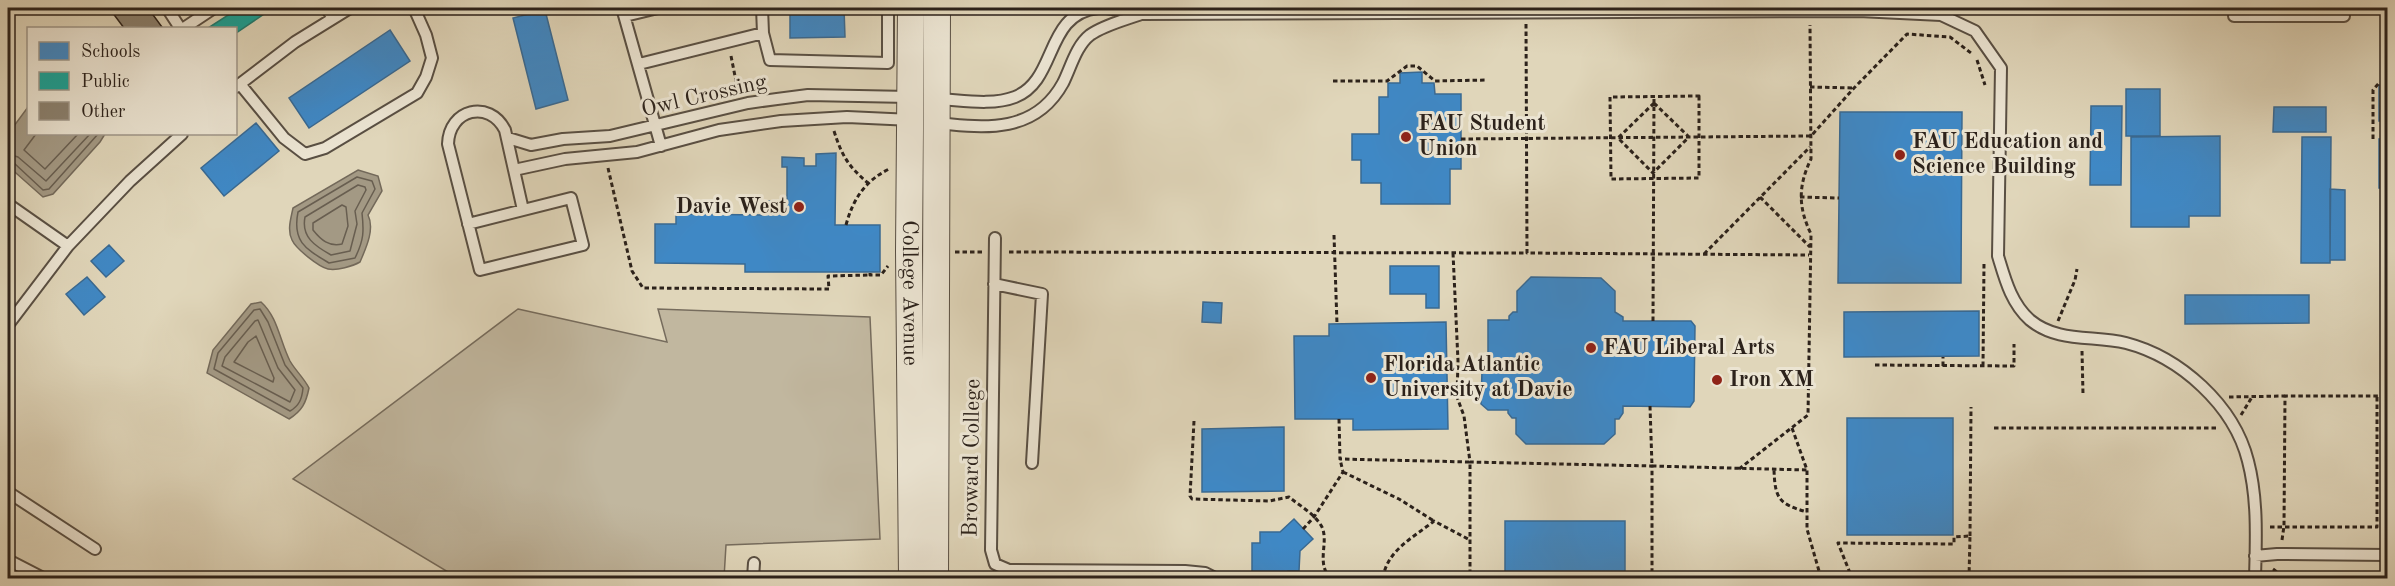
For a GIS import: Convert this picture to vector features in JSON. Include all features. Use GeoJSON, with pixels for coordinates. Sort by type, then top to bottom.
{"type":"FeatureCollection","features":[{"type":"Feature","properties":{"kind":"street","name":"College Avenue"},"geometry":{"type":"LineString","coordinates":[[911,8],[923,106],[935,579]]}},
{"type":"Feature","properties":{"kind":"street","name":"College Avenue"},"geometry":{"type":"LineString","coordinates":[[912,579],[923,106],[937,8]]}},
{"type":"Feature","properties":{"kind":"lane"},"geometry":{"type":"LineString","coordinates":[[167,8],[181,27]]}},
{"type":"Feature","properties":{"kind":"lane"},"geometry":{"type":"LineString","coordinates":[[184,27],[214,8]]}},
{"type":"Feature","properties":{"kind":"lane"},"geometry":{"type":"LineString","coordinates":[[326,8],[333,18]]}},
{"type":"Feature","properties":{"kind":"lane"},"geometry":{"type":"LineString","coordinates":[[350,8],[295,42],[238,85],[284,138],[305,154],[325,148],[417,93],[426,77],[432,58],[426,35],[414,8]]}},
{"type":"Feature","properties":{"kind":"lane"},"geometry":{"type":"LineString","coordinates":[[658,8],[623,12],[661,146]]}},
{"type":"Feature","properties":{"kind":"lane"},"geometry":{"type":"LineString","coordinates":[[762,8],[763,33],[770,60],[888,63],[888,8]]}},
{"type":"Feature","properties":{"kind":"lane"},"geometry":{"type":"LineString","coordinates":[[923,106],[995,101],[1014,97],[1028,90],[1039,77],[1062,29],[1085,9],[1098,8]]}},
{"type":"Feature","properties":{"kind":"lane"},"geometry":{"type":"LineString","coordinates":[[1107,8],[1142,14],[1332,11],[1527,13],[1859,11],[1941,15],[1975,31],[2001,68],[1998,256],[2006,283],[2017,307],[2031,321],[2053,333],[2075,338],[2116,341],[2143,348],[2178,366],[2212,397],[2223,410],[2247,458],[2254,495],[2255,579]]}},
{"type":"Feature","properties":{"kind":"lane"},"geometry":{"type":"LineString","coordinates":[[923,106],[978,127],[1005,125],[1024,120],[1051,99],[1061,85],[1081,45],[1091,34],[1142,14]]}},
{"type":"Feature","properties":{"kind":"lane"},"geometry":{"type":"LineString","coordinates":[[2234,16],[2344,16]]}},
{"type":"Feature","properties":{"kind":"lane"},"geometry":{"type":"LineString","coordinates":[[639,64],[763,33]]}},
{"type":"Feature","properties":{"kind":"lane","name":"Owl Crossing"},"geometry":{"type":"LineString","coordinates":[[508,138],[531,145],[563,139],[610,136],[657,127],[748,103],[808,95],[923,106]]}},
{"type":"Feature","properties":{"kind":"lane","name":"Owl Crossing"},"geometry":{"type":"LineString","coordinates":[[514,170],[565,159],[619,155],[719,130],[781,121],[847,117],[923,106]]}},
{"type":"Feature","properties":{"kind":"lane"},"geometry":{"type":"LineString","coordinates":[[468,224],[571,198],[583,245],[480,270],[468,224],[448,144],[448,133],[455,120],[464,114],[477,111],[488,113],[500,120],[508,138],[523,210]]}},
{"type":"Feature","properties":{"kind":"lane"},"geometry":{"type":"LineString","coordinates":[[8,325],[68,246],[130,181],[181,135]]}},
{"type":"Feature","properties":{"kind":"lane"},"geometry":{"type":"LineString","coordinates":[[8,204],[68,246]]}},
{"type":"Feature","properties":{"kind":"lane","name":"Broward College"},"geometry":{"type":"LineString","coordinates":[[995,238],[991,550],[995,564],[1009,570],[1185,571],[1205,573],[1215,579]]}},
{"type":"Feature","properties":{"kind":"lane"},"geometry":{"type":"LineString","coordinates":[[994,284],[1042,294],[1032,463]]}},
{"type":"Feature","properties":{"kind":"lane"},"geometry":{"type":"LineString","coordinates":[[8,492],[95,549]]}},
{"type":"Feature","properties":{"kind":"lane"},"geometry":{"type":"LineString","coordinates":[[2255,556],[2277,554],[2388,555]]}},
{"type":"Feature","properties":{"kind":"lane"},"geometry":{"type":"LineString","coordinates":[[8,560],[43,579]]}},
{"type":"Feature","properties":{"kind":"lane"},"geometry":{"type":"LineString","coordinates":[[753,579],[754,562]]}},
{"type":"Feature","properties":{"kind":"path"},"geometry":{"type":"LineString","coordinates":[[1527,13],[1527,253]]}},
{"type":"Feature","properties":{"kind":"path"},"geometry":{"type":"LineString","coordinates":[[1739,469],[1808,415],[1811,234],[1803,214],[1800,197],[1804,176],[1811,159],[1810,25]]}},
{"type":"Feature","properties":{"kind":"path"},"geometry":{"type":"LineString","coordinates":[[1461,139],[1811,136],[1907,34],[1950,37],[1975,55],[1985,85],[1985,96]]}},
{"type":"Feature","properties":{"kind":"path"},"geometry":{"type":"LineString","coordinates":[[1333,81],[1387,81],[1407,66],[1417,66],[1435,81],[1487,81]]}},
{"type":"Feature","properties":{"kind":"path"},"geometry":{"type":"LineString","coordinates":[[2373,139],[2373,90],[2379,83],[2388,83]]}},
{"type":"Feature","properties":{"kind":"path"},"geometry":{"type":"LineString","coordinates":[[1810,87],[1854,88]]}},
{"type":"Feature","properties":{"kind":"path"},"geometry":{"type":"LineString","coordinates":[[1699,96],[1699,137],[1699,178],[1611,179],[1610,97],[1699,96]]}},
{"type":"Feature","properties":{"kind":"path"},"geometry":{"type":"LineString","coordinates":[[1653,321],[1654,97]]}},
{"type":"Feature","properties":{"kind":"path"},"geometry":{"type":"LineString","coordinates":[[1654,103],[1689,137]]}},
{"type":"Feature","properties":{"kind":"path"},"geometry":{"type":"LineString","coordinates":[[1618,138],[1654,103]]}},
{"type":"Feature","properties":{"kind":"path"},"geometry":{"type":"LineString","coordinates":[[844,131],[834,131],[843,156],[852,169],[868,183]]}},
{"type":"Feature","properties":{"kind":"path"},"geometry":{"type":"LineString","coordinates":[[1653,173],[1689,137]]}},
{"type":"Feature","properties":{"kind":"path"},"geometry":{"type":"LineString","coordinates":[[1618,138],[1653,173]]}},
{"type":"Feature","properties":{"kind":"path"},"geometry":{"type":"LineString","coordinates":[[1704,254],[1810,147]]}},
{"type":"Feature","properties":{"kind":"path"},"geometry":{"type":"LineString","coordinates":[[614,164],[607,164],[629,260],[632,271],[643,288],[829,290],[828,276],[870,275]]}},
{"type":"Feature","properties":{"kind":"path"},"geometry":{"type":"LineString","coordinates":[[846,225],[851,207],[868,183],[898,165]]}},
{"type":"Feature","properties":{"kind":"path"},"geometry":{"type":"LineString","coordinates":[[1760,197],[1810,247]]}},
{"type":"Feature","properties":{"kind":"path"},"geometry":{"type":"LineString","coordinates":[[1800,197],[1839,198]]}},
{"type":"Feature","properties":{"kind":"path"},"geometry":{"type":"LineString","coordinates":[[1334,235],[1337,324]]}},
{"type":"Feature","properties":{"kind":"path"},"geometry":{"type":"LineString","coordinates":[[953,252],[1809,255]]}},
{"type":"Feature","properties":{"kind":"path"},"geometry":{"type":"LineString","coordinates":[[1453,252],[1458,361],[1457,397],[1464,416],[1470,462],[1470,579]]}},
{"type":"Feature","properties":{"kind":"path"},"geometry":{"type":"LineString","coordinates":[[1983,366],[1984,260]]}},
{"type":"Feature","properties":{"kind":"path"},"geometry":{"type":"LineString","coordinates":[[2057,323],[2075,280],[2077,269]]}},
{"type":"Feature","properties":{"kind":"path"},"geometry":{"type":"LineString","coordinates":[[1875,365],[2014,366],[2014,344]]}},
{"type":"Feature","properties":{"kind":"path"},"geometry":{"type":"LineString","coordinates":[[2082,349],[2083,394]]}},
{"type":"Feature","properties":{"kind":"path"},"geometry":{"type":"LineString","coordinates":[[1943,357],[1943,366]]}},
{"type":"Feature","properties":{"kind":"path"},"geometry":{"type":"LineString","coordinates":[[2277,554],[2284,526],[2284,396]]}},
{"type":"Feature","properties":{"kind":"path"},"geometry":{"type":"LineString","coordinates":[[2269,524],[2271,528],[2284,526],[2377,527],[2377,396]]}},
{"type":"Feature","properties":{"kind":"path"},"geometry":{"type":"LineString","coordinates":[[2231,402],[2227,397],[2388,396]]}},
{"type":"Feature","properties":{"kind":"path"},"geometry":{"type":"LineString","coordinates":[[2240,416],[2253,397]]}},
{"type":"Feature","properties":{"kind":"path"},"geometry":{"type":"LineString","coordinates":[[1650,406],[1652,579]]}},
{"type":"Feature","properties":{"kind":"path"},"geometry":{"type":"LineString","coordinates":[[1969,579],[1971,407]]}},
{"type":"Feature","properties":{"kind":"path"},"geometry":{"type":"LineString","coordinates":[[2235,409],[2243,421]]}},
{"type":"Feature","properties":{"kind":"path"},"geometry":{"type":"LineString","coordinates":[[1303,529],[1314,517],[1343,472],[1340,459],[1339,419]]}},
{"type":"Feature","properties":{"kind":"path"},"geometry":{"type":"LineString","coordinates":[[1194,421],[1190,496],[1192,499],[1269,501],[1289,497],[1314,517],[1323,529],[1323,571],[1330,579]]}},
{"type":"Feature","properties":{"kind":"path"},"geometry":{"type":"LineString","coordinates":[[1792,428],[1807,470],[1807,529],[1822,579],[1850,573]]}},
{"type":"Feature","properties":{"kind":"path"},"geometry":{"type":"LineString","coordinates":[[1994,428],[2221,428]]}},
{"type":"Feature","properties":{"kind":"path"},"geometry":{"type":"LineString","coordinates":[[1340,459],[1807,470]]}},
{"type":"Feature","properties":{"kind":"path"},"geometry":{"type":"LineString","coordinates":[[1774,470],[1777,497],[1784,503],[1807,512]]}},
{"type":"Feature","properties":{"kind":"path"},"geometry":{"type":"LineString","coordinates":[[1343,472],[1399,499],[1470,540]]}},
{"type":"Feature","properties":{"kind":"path"},"geometry":{"type":"LineString","coordinates":[[1383,579],[1384,566],[1396,550],[1434,521]]}},
{"type":"Feature","properties":{"kind":"path"},"geometry":{"type":"LineString","coordinates":[[1856,579],[1850,573],[1838,543],[1954,544],[1954,537],[1970,536]]}},
{"type":"Feature","properties":{"kind":"path"},"geometry":{"type":"LineString","coordinates":[[1311,579],[1323,571]]}},
{"type":"Feature","properties":{"kind":"shaded area"},"geometry":{"type":"Polygon","coordinates":[[[518,309],[667,342],[658,309],[870,317],[880,539],[726,545],[724,578],[458,578],[293,479],[518,309]]]}},
{"type":"Feature","properties":{"kind":"water"},"geometry":{"type":"Polygon","coordinates":[[[27,108],[27,135],[104,135],[53,194],[43,197],[8,166],[8,134],[27,108]]]}},
{"type":"Feature","properties":{"kind":"water"},"geometry":{"type":"Polygon","coordinates":[[[358,170],[378,176],[382,191],[368,215],[371,226],[367,245],[360,262],[345,268],[328,269],[308,257],[292,240],[290,220],[293,208],[358,170]]]}},
{"type":"Feature","properties":{"kind":"water"},"geometry":{"type":"Polygon","coordinates":[[[261,302],[275,322],[290,361],[309,388],[303,406],[289,419],[207,373],[213,350],[251,304],[261,302]]]}},
{"type":"Feature","properties":{"kind":"building: Schools"},"geometry":{"type":"Polygon","coordinates":[[[790,8],[844,8],[845,37],[790,38],[790,8]]]}},
{"type":"Feature","properties":{"kind":"building: Schools"},"geometry":{"type":"Polygon","coordinates":[[[545,10],[568,100],[536,109],[513,18],[545,10]]]}},
{"type":"Feature","properties":{"kind":"building: Schools"},"geometry":{"type":"Polygon","coordinates":[[[390,30],[410,61],[309,128],[289,98],[390,30]]]}},
{"type":"Feature","properties":{"kind":"building: Schools","name":"FAU Student Union"},"geometry":{"type":"Polygon","coordinates":[[[1422,72],[1422,83],[1434,83],[1435,94],[1461,94],[1461,169],[1450,169],[1450,204],[1381,204],[1381,183],[1361,183],[1361,160],[1352,160],[1352,134],[1379,134],[1379,97],[1388,97],[1388,83],[1400,83],[1400,73],[1422,72]]]}},
{"type":"Feature","properties":{"kind":"building: Schools"},"geometry":{"type":"Polygon","coordinates":[[[2379,85],[2388,85],[2388,121],[2379,121],[2379,85]]]}},
{"type":"Feature","properties":{"kind":"building: Schools"},"geometry":{"type":"Polygon","coordinates":[[[2126,89],[2160,89],[2160,136],[2126,136],[2126,89]]]}},
{"type":"Feature","properties":{"kind":"building: Schools"},"geometry":{"type":"Polygon","coordinates":[[[2091,106],[2122,106],[2121,185],[2090,185],[2091,106]]]}},
{"type":"Feature","properties":{"kind":"building: Schools"},"geometry":{"type":"Polygon","coordinates":[[[2274,107],[2326,107],[2326,132],[2273,132],[2274,107]]]}},
{"type":"Feature","properties":{"kind":"building: Schools","name":"FAU Education and Science Building"},"geometry":{"type":"Polygon","coordinates":[[[1840,112],[1962,112],[1961,283],[1838,283],[1840,112]]]}},
{"type":"Feature","properties":{"kind":"building: Schools"},"geometry":{"type":"Polygon","coordinates":[[[256,123],[279,151],[224,196],[201,168],[256,123]]]}},
{"type":"Feature","properties":{"kind":"building: Schools"},"geometry":{"type":"Polygon","coordinates":[[[2220,136],[2220,216],[2189,216],[2189,227],[2131,227],[2131,137],[2220,136]]]}},
{"type":"Feature","properties":{"kind":"building: Schools"},"geometry":{"type":"Polygon","coordinates":[[[2302,137],[2331,137],[2330,263],[2301,263],[2302,137]]]}},
{"type":"Feature","properties":{"kind":"building: Schools"},"geometry":{"type":"Polygon","coordinates":[[[2379,139],[2388,139],[2388,188],[2379,188],[2379,139]]]}},
{"type":"Feature","properties":{"kind":"building: Schools","name":"Davie West"},"geometry":{"type":"Polygon","coordinates":[[[836,153],[835,225],[880,225],[880,272],[745,272],[745,264],[655,263],[655,224],[676,224],[676,214],[763,215],[763,201],[787,201],[787,167],[782,167],[782,157],[804,158],[804,166],[816,166],[816,154],[836,153]]]}},
{"type":"Feature","properties":{"kind":"building: Schools"},"geometry":{"type":"Polygon","coordinates":[[[2330,189],[2345,190],[2345,260],[2330,260],[2330,189]]]}},
{"type":"Feature","properties":{"kind":"building: Schools"},"geometry":{"type":"Polygon","coordinates":[[[109,245],[124,261],[106,277],[91,261],[109,245]]]}},
{"type":"Feature","properties":{"kind":"building: Schools"},"geometry":{"type":"Polygon","coordinates":[[[1390,266],[1439,266],[1439,308],[1426,308],[1426,294],[1390,294],[1390,266]]]}},
{"type":"Feature","properties":{"kind":"building: Schools"},"geometry":{"type":"Polygon","coordinates":[[[87,277],[105,297],[84,315],[66,294],[87,277]]]}},
{"type":"Feature","properties":{"kind":"building: Schools","name":"FAU Liberal Arts"},"geometry":{"type":"Polygon","coordinates":[[[1531,277],[1601,278],[1615,291],[1615,312],[1623,317],[1623,321],[1691,321],[1695,326],[1694,401],[1690,407],[1623,406],[1623,413],[1619,419],[1615,419],[1615,434],[1604,444],[1526,444],[1516,434],[1516,418],[1512,418],[1508,410],[1488,410],[1481,404],[1482,370],[1488,370],[1488,320],[1509,320],[1513,312],[1517,312],[1517,291],[1531,277]]]}},
{"type":"Feature","properties":{"kind":"building: Schools"},"geometry":{"type":"Polygon","coordinates":[[[2185,295],[2309,295],[2309,323],[2185,324],[2185,295]]]}},
{"type":"Feature","properties":{"kind":"building: Schools"},"geometry":{"type":"Polygon","coordinates":[[[1203,302],[1222,303],[1221,323],[1202,322],[1203,302]]]}},
{"type":"Feature","properties":{"kind":"building: Schools"},"geometry":{"type":"Polygon","coordinates":[[[1979,311],[1979,356],[1844,357],[1844,312],[1979,311]]]}},
{"type":"Feature","properties":{"kind":"building: Schools","name":"Florida Atlantic University at Davie"},"geometry":{"type":"Polygon","coordinates":[[[1446,322],[1448,429],[1353,430],[1353,419],[1295,419],[1294,336],[1329,336],[1329,324],[1446,322]]]}},
{"type":"Feature","properties":{"kind":"building: Schools"},"geometry":{"type":"Polygon","coordinates":[[[1847,418],[1953,418],[1953,535],[1847,535],[1847,418]]]}},
{"type":"Feature","properties":{"kind":"building: Schools"},"geometry":{"type":"Polygon","coordinates":[[[1284,427],[1284,491],[1202,492],[1202,429],[1284,427]]]}},
{"type":"Feature","properties":{"kind":"building: Schools"},"geometry":{"type":"Polygon","coordinates":[[[1294,519],[1313,539],[1300,551],[1299,571],[1288,571],[1288,578],[1252,578],[1252,543],[1260,543],[1260,532],[1280,532],[1294,519]]]}},
{"type":"Feature","properties":{"kind":"building: Schools"},"geometry":{"type":"Polygon","coordinates":[[[1505,521],[1625,521],[1625,578],[1505,578],[1505,521]]]}},
{"type":"Feature","properties":{"kind":"building: Public"},"geometry":{"type":"Polygon","coordinates":[[[239,8],[273,8],[237,32],[237,27],[210,27],[239,8]]]}},
{"type":"Feature","properties":{"kind":"building: Other"},"geometry":{"type":"Polygon","coordinates":[[[109,8],[148,8],[162,27],[123,27],[109,8]]]}},
{"type":"Feature","properties":{"kind":"place","name":"FAU Student Union"},"geometry":{"type":"Point","coordinates":[1406,137]}},
{"type":"Feature","properties":{"kind":"place","name":"FAU Education and Science Building"},"geometry":{"type":"Point","coordinates":[1900,155]}},
{"type":"Feature","properties":{"kind":"place","name":"Davie West"},"geometry":{"type":"Point","coordinates":[799,207]}},
{"type":"Feature","properties":{"kind":"place","name":"FAU Liberal Arts"},"geometry":{"type":"Point","coordinates":[1591,348]}},
{"type":"Feature","properties":{"kind":"place","name":"Florida Atlantic University at Davie"},"geometry":{"type":"Point","coordinates":[1371,378]}},
{"type":"Feature","properties":{"kind":"place","name":"Iron XM"},"geometry":{"type":"Point","coordinates":[1717,380]}}]}
